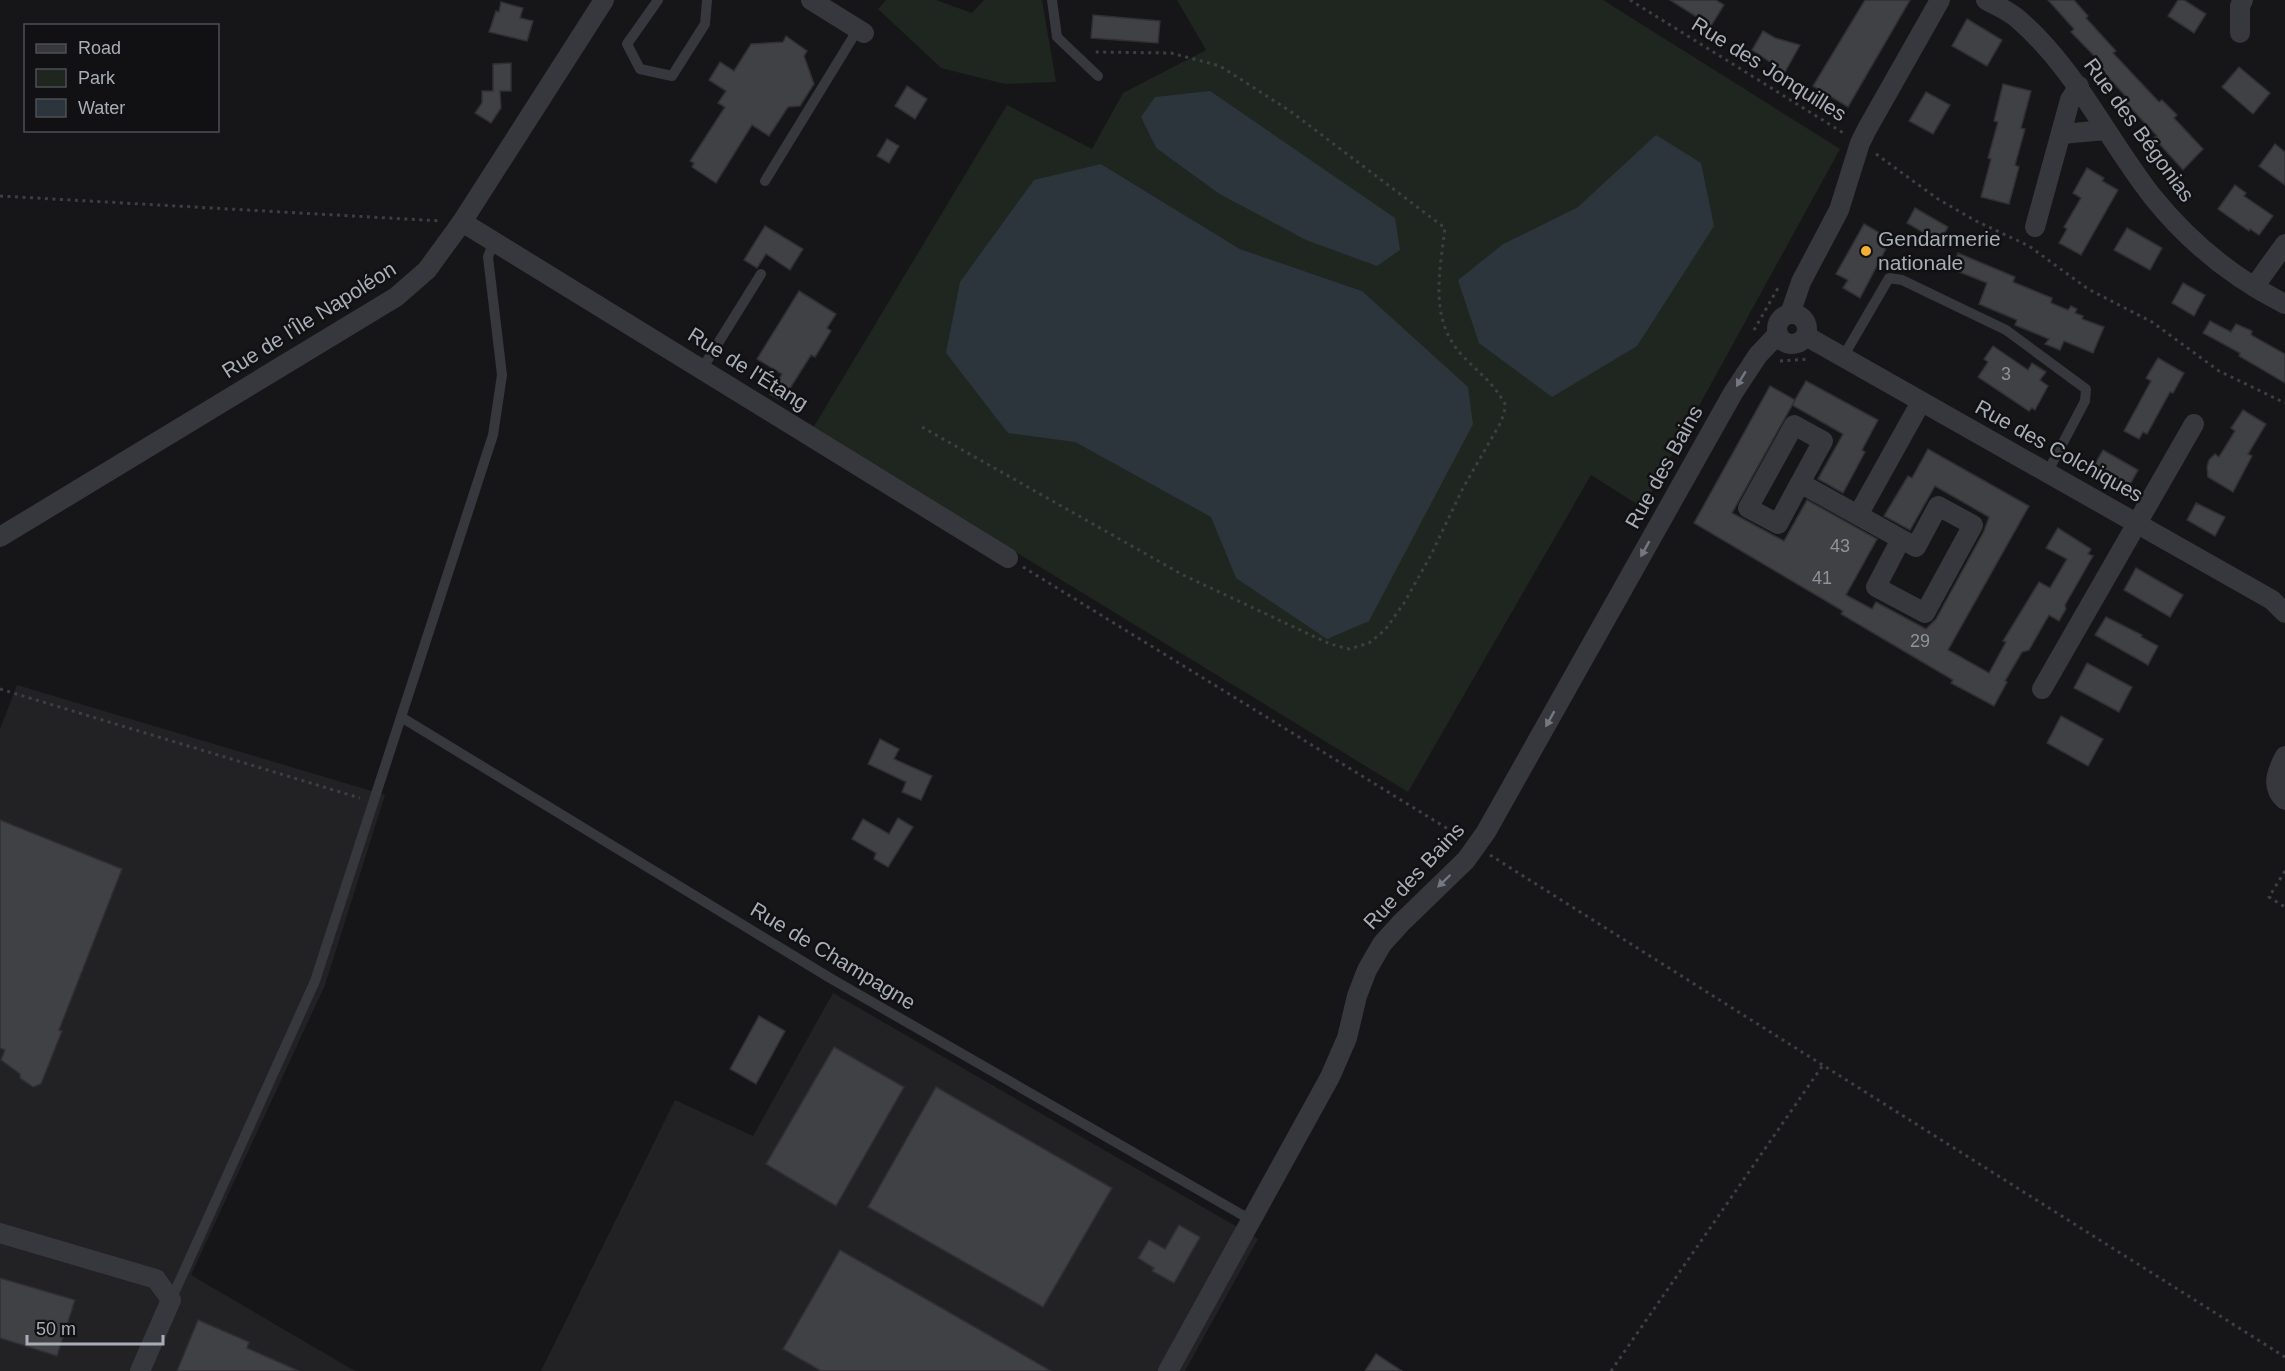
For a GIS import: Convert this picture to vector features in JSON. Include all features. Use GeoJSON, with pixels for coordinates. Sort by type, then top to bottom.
{"type":"FeatureCollection","features":[{"type":"Feature","properties":{"kind":"street","name":"Rue de l'Île Napoléon"},"geometry":{"type":"LineString","coordinates":[[0,537],[396,297],[427,270],[462,222],[604,0]]}},
{"type":"Feature","properties":{"kind":"street"},"geometry":{"type":"LineString","coordinates":[[811,0],[861,31]]}},
{"type":"Feature","properties":{"kind":"street"},"geometry":{"type":"LineString","coordinates":[[1790,314],[1801,282],[1839,210],[1860,143],[1940,0]]}},
{"type":"Feature","properties":{"kind":"street","name":"Rue des Bégonias"},"geometry":{"type":"LineString","coordinates":[[1986,0],[2016,18],[2057,59],[2079,86],[2106,130],[2152,196],[2193,242],[2254,287],[2285,304]]}},
{"type":"Feature","properties":{"kind":"street"},"geometry":{"type":"LineString","coordinates":[[2240,33],[2240,6],[2243,0]]}},
{"type":"Feature","properties":{"kind":"street"},"geometry":{"type":"LineString","coordinates":[[2035,227],[2070,100],[2079,86]]}},
{"type":"Feature","properties":{"kind":"street"},"geometry":{"type":"LineString","coordinates":[[2061,134],[2106,130]]}},
{"type":"Feature","properties":{"kind":"street","name":"Rue de l'Étang"},"geometry":{"type":"LineString","coordinates":[[462,222],[1008,558]]}},
{"type":"Feature","properties":{"kind":"street"},"geometry":{"type":"LineString","coordinates":[[2254,287],[2285,244]]}},
{"type":"Feature","properties":{"kind":"street"},"geometry":{"type":"LineString","coordinates":[[1790,314],[1797,315],[1805,322],[1806,336],[1794,343],[1785,342],[1777,329],[1780,319],[1790,314]]}},
{"type":"Feature","properties":{"kind":"street","name":"Rue des Bains"},"geometry":{"type":"LineString","coordinates":[[1168,1371],[1330,1077],[1347,1038],[1357,996],[1364,978],[1382,944],[1466,860],[1486,832],[1733,393],[1758,355],[1778,334]]}},
{"type":"Feature","properties":{"kind":"street","name":"Rue des Colchiques"},"geometry":{"type":"LineString","coordinates":[[1806,336],[2272,600],[2285,613]]}},
{"type":"Feature","properties":{"kind":"street"},"geometry":{"type":"LineString","coordinates":[[1858,515],[1921,402]]}},
{"type":"Feature","properties":{"kind":"street"},"geometry":{"type":"LineString","coordinates":[[2042,689],[2194,423]]}},
{"type":"Feature","properties":{"kind":"street"},"geometry":{"type":"LineString","coordinates":[[1794,424],[1823,441],[1800,483],[1778,524],[1748,508],[1794,424]]}},
{"type":"Feature","properties":{"kind":"street"},"geometry":{"type":"LineString","coordinates":[[1800,483],[1902,539],[1916,547],[1938,506],[1973,525],[1925,613],[1876,586],[1902,539]]}},
{"type":"Feature","properties":{"kind":"street"},"geometry":{"type":"LineString","coordinates":[[2285,756],[2277,771],[2275,785],[2280,796],[2285,800]]}},
{"type":"Feature","properties":{"kind":"street"},"geometry":{"type":"LineString","coordinates":[[0,1233],[156,1279],[171,1300],[140,1371]]}},
{"type":"Feature","properties":{"kind":"lane"},"geometry":{"type":"LineString","coordinates":[[658,0],[627,44],[640,69],[672,76],[705,24],[707,0]]}},
{"type":"Feature","properties":{"kind":"lane"},"geometry":{"type":"LineString","coordinates":[[1053,0],[1057,37],[1098,76]]}},
{"type":"Feature","properties":{"kind":"lane"},"geometry":{"type":"LineString","coordinates":[[765,181],[861,31]]}},
{"type":"Feature","properties":{"kind":"lane"},"geometry":{"type":"LineString","coordinates":[[171,1300],[315,981],[493,435],[502,375],[488,257],[494,240]]}},
{"type":"Feature","properties":{"kind":"lane"},"geometry":{"type":"LineString","coordinates":[[702,369],[761,274]]}},
{"type":"Feature","properties":{"kind":"lane"},"geometry":{"type":"LineString","coordinates":[[1838,355],[1889,278],[1902,280],[2006,330],[2086,389],[2085,401],[2047,473]]}},
{"type":"Feature","properties":{"kind":"lane","name":"Rue de Champagne"},"geometry":{"type":"LineString","coordinates":[[400,717],[830,978],[1251,1220]]}},
{"type":"Feature","properties":{"kind":"path","name":"Rue des Jonquilles"},"geometry":{"type":"LineString","coordinates":[[1630,0],[1860,143],[1948,204],[1976,221],[2029,246],[2088,289],[2152,322],[2219,371],[2285,403]]}},
{"type":"Feature","properties":{"kind":"path"},"geometry":{"type":"LineString","coordinates":[[922,427],[1183,575],[1320,639],[1349,649],[1369,643],[1385,630],[1404,603],[1431,555],[1463,488],[1501,422],[1506,406],[1497,390],[1460,352],[1443,326],[1438,294],[1445,228],[1290,111],[1220,66],[1171,53],[1071,51]]}},
{"type":"Feature","properties":{"kind":"path"},"geometry":{"type":"LineString","coordinates":[[0,196],[462,222]]}},
{"type":"Feature","properties":{"kind":"path"},"geometry":{"type":"LineString","coordinates":[[1758,355],[1765,362],[1806,359],[1817,361],[1838,355]]}},
{"type":"Feature","properties":{"kind":"path"},"geometry":{"type":"LineString","coordinates":[[1008,558],[1476,846],[2285,1357]]}},
{"type":"Feature","properties":{"kind":"path"},"geometry":{"type":"LineString","coordinates":[[0,689],[373,802]]}},
{"type":"Feature","properties":{"kind":"path"},"geometry":{"type":"LineString","coordinates":[[2285,872],[2269,897],[2285,907]]}},
{"type":"Feature","properties":{"kind":"path"},"geometry":{"type":"LineString","coordinates":[[1611,1371],[1823,1065]]}},
{"type":"Feature","properties":{"kind":"shaded area"},"geometry":{"type":"Polygon","coordinates":[[[17,685],[385,795],[325,985],[191,1275],[355,1371],[0,1371],[0,729],[17,685]]]}},
{"type":"Feature","properties":{"kind":"shaded area"},"geometry":{"type":"Polygon","coordinates":[[[833,993],[1258,1239],[1185,1371],[541,1371],[675,1100],[753,1136],[833,993]]]}},
{"type":"Feature","properties":{"kind":"green space"},"geometry":{"type":"Polygon","coordinates":[[[886,0],[936,0],[972,13],[984,0],[1042,0],[1056,82],[1005,84],[941,68],[878,9],[886,0]]]}},
{"type":"Feature","properties":{"kind":"green space"},"geometry":{"type":"Polygon","coordinates":[[[1177,0],[1603,0],[1840,149],[1643,508],[1591,475],[1408,792],[813,428],[1007,105],[1092,149],[1123,93],[1206,50],[1177,0]],[[1141,117],[1156,148],[1218,193],[1141,117]],[[1101,164],[1075,442],[1212,517],[1236,578],[1362,291],[1240,249],[1101,164]],[[1578,207],[1503,244],[1458,280],[1578,207]]]}},
{"type":"Feature","properties":{"kind":"water"},"geometry":{"type":"Polygon","coordinates":[[[1210,91],[1395,218],[1400,250],[1377,266],[1306,240],[1218,193],[1156,148],[1141,117],[1155,97],[1210,91]]]}},
{"type":"Feature","properties":{"kind":"water"},"geometry":{"type":"Polygon","coordinates":[[[1656,135],[1701,163],[1714,226],[1637,346],[1552,397],[1479,343],[1458,280],[1503,244],[1578,207],[1656,135]]]}},
{"type":"Feature","properties":{"kind":"water"},"geometry":{"type":"Polygon","coordinates":[[[1101,164],[1240,249],[1362,291],[1468,387],[1473,424],[1369,621],[1327,639],[1236,578],[1211,517],[1075,442],[1008,433],[946,353],[960,282],[1034,180],[1101,164]]]}},
{"type":"Feature","properties":{"kind":"building"},"geometry":{"type":"Polygon","coordinates":[[[1670,0],[1716,0],[1724,5],[1711,26],[1670,0]]]}},
{"type":"Feature","properties":{"kind":"building"},"geometry":{"type":"Polygon","coordinates":[[[1865,0],[1910,0],[1848,107],[1813,86],[1865,0]]]}},
{"type":"Feature","properties":{"kind":"building"},"geometry":{"type":"Polygon","coordinates":[[[2048,0],[2074,0],[2088,16],[2086,18],[2116,51],[2113,53],[2159,102],[2162,100],[2177,115],[2174,118],[2203,149],[2183,170],[2154,138],[2157,136],[2126,103],[2129,100],[2099,67],[2102,64],[2071,32],[2074,29],[2048,0]]]}},
{"type":"Feature","properties":{"kind":"building"},"geometry":{"type":"Polygon","coordinates":[[[2178,0],[2184,0],[2206,14],[2194,33],[2168,16],[2178,0]]]}},
{"type":"Feature","properties":{"kind":"building"},"geometry":{"type":"Polygon","coordinates":[[[501,2],[523,8],[520,18],[533,21],[527,41],[489,32],[496,11],[499,12],[501,2]]]}},
{"type":"Feature","properties":{"kind":"building"},"geometry":{"type":"Polygon","coordinates":[[[1093,15],[1160,21],[1158,43],[1091,38],[1093,15]]]}},
{"type":"Feature","properties":{"kind":"building"},"geometry":{"type":"Polygon","coordinates":[[[1967,19],[2002,40],[1987,66],[1952,46],[1967,19]]]}},
{"type":"Feature","properties":{"kind":"building"},"geometry":{"type":"Polygon","coordinates":[[[1763,31],[1775,38],[1800,45],[1785,72],[1752,50],[1763,31]]]}},
{"type":"Feature","properties":{"kind":"building"},"geometry":{"type":"Polygon","coordinates":[[[786,36],[807,51],[804,56],[814,84],[800,106],[788,107],[769,136],[752,125],[716,183],[692,167],[694,163],[690,161],[725,107],[718,103],[726,91],[709,80],[720,62],[734,71],[751,44],[783,42],[786,36]]]}},
{"type":"Feature","properties":{"kind":"building"},"geometry":{"type":"Polygon","coordinates":[[[511,63],[511,91],[500,91],[501,108],[491,123],[475,113],[482,103],[482,91],[493,91],[493,64],[511,63]]]}},
{"type":"Feature","properties":{"kind":"building"},"geometry":{"type":"Polygon","coordinates":[[[2239,67],[2270,93],[2253,114],[2222,87],[2239,67]]]}},
{"type":"Feature","properties":{"kind":"building"},"geometry":{"type":"Polygon","coordinates":[[[2003,84],[2031,91],[2021,128],[2025,129],[2015,165],[2019,167],[2009,204],[1981,197],[1991,159],[1988,158],[1998,122],[1994,121],[2003,84]]]}},
{"type":"Feature","properties":{"kind":"building"},"geometry":{"type":"Polygon","coordinates":[[[907,86],[927,99],[915,119],[895,106],[907,86]]]}},
{"type":"Feature","properties":{"kind":"building"},"geometry":{"type":"Polygon","coordinates":[[[1926,92],[1950,105],[1933,134],[1909,121],[1926,92]]]}},
{"type":"Feature","properties":{"kind":"building"},"geometry":{"type":"Polygon","coordinates":[[[887,139],[899,146],[889,163],[877,156],[887,139]]]}},
{"type":"Feature","properties":{"kind":"building"},"geometry":{"type":"Polygon","coordinates":[[[2275,144],[2285,152],[2285,185],[2259,166],[2275,144]]]}},
{"type":"Feature","properties":{"kind":"building"},"geometry":{"type":"Polygon","coordinates":[[[2087,168],[2104,178],[2102,181],[2118,190],[2081,255],[2059,243],[2067,229],[2064,227],[2081,198],[2073,193],[2087,168]]]}},
{"type":"Feature","properties":{"kind":"building"},"geometry":{"type":"Polygon","coordinates":[[[2235,185],[2246,193],[2244,196],[2273,216],[2259,235],[2250,229],[2249,231],[2218,209],[2235,185]]]}},
{"type":"Feature","properties":{"kind":"building"},"geometry":{"type":"Polygon","coordinates":[[[1915,208],[1948,227],[1939,242],[1907,223],[1915,208]]]}},
{"type":"Feature","properties":{"kind":"building","name":"Gendarmerie nationale"},"geometry":{"type":"Polygon","coordinates":[[[1864,224],[1891,239],[1860,298],[1843,288],[1848,280],[1836,274],[1864,224]]]}},
{"type":"Feature","properties":{"kind":"building"},"geometry":{"type":"Polygon","coordinates":[[[765,226],[803,249],[790,270],[766,254],[757,268],[744,260],[765,226]]]}},
{"type":"Feature","properties":{"kind":"building"},"geometry":{"type":"Polygon","coordinates":[[[2127,228],[2162,248],[2150,270],[2114,250],[2127,228]]]}},
{"type":"Feature","properties":{"kind":"building"},"geometry":{"type":"Polygon","coordinates":[[[1958,253],[2015,277],[2013,282],[2052,298],[2051,303],[2068,310],[2071,306],[2077,309],[2075,313],[2083,316],[2082,319],[2104,327],[2093,353],[2064,341],[2060,350],[2045,344],[2049,339],[2015,325],[2017,320],[1979,304],[1987,283],[1952,269],[1958,253]]]}},
{"type":"Feature","properties":{"kind":"building"},"geometry":{"type":"Polygon","coordinates":[[[2183,283],[2205,295],[2194,316],[2172,303],[2183,283]]]}},
{"type":"Feature","properties":{"kind":"building"},"geometry":{"type":"Polygon","coordinates":[[[799,291],[836,314],[827,328],[831,331],[815,357],[811,355],[782,401],[770,394],[782,374],[757,359],[799,291]]]}},
{"type":"Feature","properties":{"kind":"building"},"geometry":{"type":"Polygon","coordinates":[[[2210,321],[2231,332],[2236,324],[2252,331],[2251,335],[2285,354],[2285,383],[2239,356],[2240,353],[2203,333],[2210,321]]]}},
{"type":"Feature","properties":{"kind":"building"},"geometry":{"type":"Polygon","coordinates":[[[1993,346],[2028,370],[2032,363],[2046,372],[2040,380],[2048,386],[2035,410],[2032,408],[2029,411],[1978,377],[1988,362],[1984,359],[1993,346]]]}},
{"type":"Feature","properties":{"kind":"building"},"geometry":{"type":"Polygon","coordinates":[[[2158,358],[2184,373],[2173,393],[2170,392],[2147,434],[2143,432],[2139,439],[2124,431],[2151,381],[2146,378],[2158,358]]]}},
{"type":"Feature","properties":{"kind":"building"},"geometry":{"type":"Polygon","coordinates":[[[1806,381],[1878,420],[1862,450],[1865,452],[1843,493],[1818,479],[1843,434],[1792,405],[1806,381]]]}},
{"type":"Feature","properties":{"kind":"building"},"geometry":{"type":"Polygon","coordinates":[[[1770,386],[1795,400],[1732,513],[1784,541],[1807,500],[1877,539],[1846,595],[1872,609],[1876,602],[1926,629],[1936,619],[1984,531],[1989,517],[1935,486],[1910,530],[1884,516],[1908,476],[1912,478],[1928,449],[2029,506],[1948,650],[1989,673],[2006,642],[2003,641],[2039,582],[2050,588],[2067,559],[2046,548],[2058,528],[2091,549],[2088,554],[2093,556],[2065,605],[2066,609],[2059,621],[2049,615],[2029,650],[2022,652],[1994,706],[1951,683],[1953,680],[1841,614],[1843,611],[1694,523],[1770,386]]]}},
{"type":"Feature","properties":{"kind":"building"},"geometry":{"type":"Polygon","coordinates":[[[2243,410],[2266,424],[2248,454],[2252,456],[2233,492],[2208,477],[2207,467],[2209,460],[2215,454],[2219,457],[2235,431],[2231,428],[2243,410]]]}},
{"type":"Feature","properties":{"kind":"building"},"geometry":{"type":"Polygon","coordinates":[[[2103,450],[2138,470],[2127,490],[2092,469],[2103,450]]]}},
{"type":"Feature","properties":{"kind":"building"},"geometry":{"type":"Polygon","coordinates":[[[2196,503],[2225,517],[2215,536],[2187,520],[2196,503]]]}},
{"type":"Feature","properties":{"kind":"building"},"geometry":{"type":"Polygon","coordinates":[[[2136,568],[2183,595],[2170,617],[2124,590],[2136,568]]]}},
{"type":"Feature","properties":{"kind":"building"},"geometry":{"type":"Polygon","coordinates":[[[2106,617],[2142,635],[2141,637],[2158,646],[2148,665],[2095,635],[2106,617]]]}},
{"type":"Feature","properties":{"kind":"building"},"geometry":{"type":"Polygon","coordinates":[[[2087,663],[2132,687],[2119,712],[2074,688],[2087,663]]]}},
{"type":"Feature","properties":{"kind":"building"},"geometry":{"type":"Polygon","coordinates":[[[2061,716],[2103,739],[2088,766],[2047,743],[2061,716]]]}},
{"type":"Feature","properties":{"kind":"building"},"geometry":{"type":"Polygon","coordinates":[[[880,739],[899,749],[894,759],[932,776],[921,800],[902,792],[906,782],[868,764],[880,739]]]}},
{"type":"Feature","properties":{"kind":"building"},"geometry":{"type":"Polygon","coordinates":[[[898,818],[913,827],[888,867],[874,859],[876,853],[852,839],[863,819],[889,834],[898,818]]]}},
{"type":"Feature","properties":{"kind":"building"},"geometry":{"type":"Polygon","coordinates":[[[0,820],[122,869],[59,1030],[62,1031],[41,1084],[33,1087],[1,1060],[5,1050],[0,1048],[0,820]]]}},
{"type":"Feature","properties":{"kind":"building"},"geometry":{"type":"Polygon","coordinates":[[[759,1016],[785,1031],[756,1084],[730,1069],[759,1016]]]}},
{"type":"Feature","properties":{"kind":"building"},"geometry":{"type":"Polygon","coordinates":[[[834,1047],[904,1087],[836,1206],[766,1164],[834,1047]]]}},
{"type":"Feature","properties":{"kind":"building"},"geometry":{"type":"Polygon","coordinates":[[[936,1087],[1112,1188],[1043,1307],[868,1207],[936,1087]]]}},
{"type":"Feature","properties":{"kind":"building"},"geometry":{"type":"Polygon","coordinates":[[[1179,1225],[1200,1237],[1174,1283],[1152,1271],[1154,1268],[1138,1258],[1149,1240],[1165,1249],[1179,1225]]]}},
{"type":"Feature","properties":{"kind":"building"},"geometry":{"type":"Polygon","coordinates":[[[840,1250],[1051,1371],[821,1371],[783,1349],[840,1250]]]}},
{"type":"Feature","properties":{"kind":"building"},"geometry":{"type":"Polygon","coordinates":[[[0,1278],[75,1300],[57,1356],[0,1338],[0,1278]]]}},
{"type":"Feature","properties":{"kind":"building"},"geometry":{"type":"Polygon","coordinates":[[[198,1320],[249,1342],[247,1348],[299,1371],[177,1371],[198,1320]]]}},
{"type":"Feature","properties":{"kind":"building"},"geometry":{"type":"Polygon","coordinates":[[[1376,1354],[1402,1371],[1365,1371],[1376,1354]]]}},
{"type":"Feature","properties":{"kind":"place","name":"Gendarmerie nationale"},"geometry":{"type":"Point","coordinates":[1866,251]}}]}
